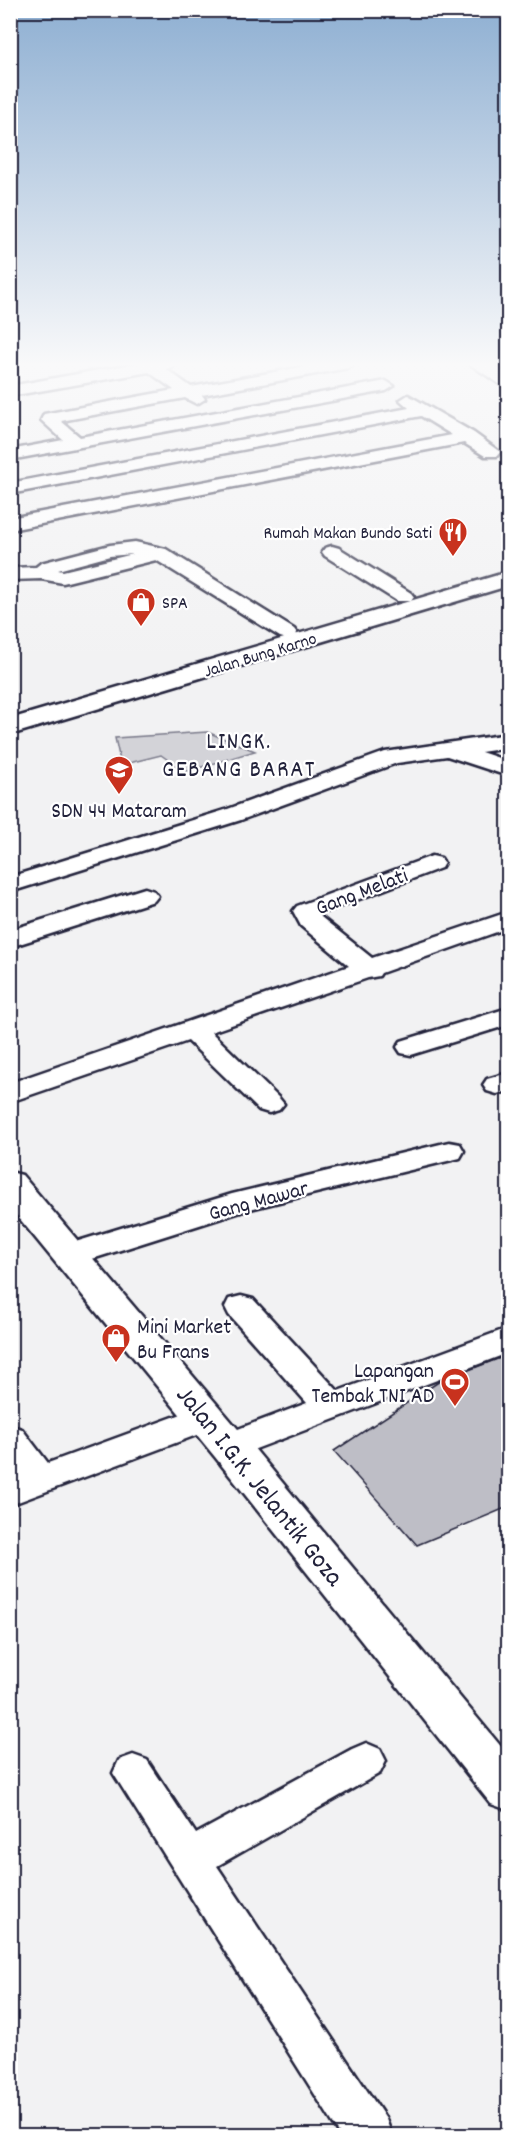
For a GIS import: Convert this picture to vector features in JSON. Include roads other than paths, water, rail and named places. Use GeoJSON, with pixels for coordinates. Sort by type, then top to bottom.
{"type":"FeatureCollection","features":[{"type":"Feature","properties":{"kind":"main road"},"geometry":{"type":"LineString","coordinates":[[10,714],[136,684],[287,633],[405,597],[458,587],[508,567]]}},
{"type":"Feature","properties":{"kind":"main road","name":"Jalan Bung Karno"},"geometry":{"type":"LineString","coordinates":[[10,728],[136,684],[458,587],[508,579]]}},
{"type":"Feature","properties":{"kind":"main road","name":"Jalan I.G.K. Jelantik Goza"},"geometry":{"type":"LineString","coordinates":[[10,1183],[218,1432],[508,1789]]}},
{"type":"Feature","properties":{"kind":"street"},"geometry":{"type":"LineString","coordinates":[[104,463],[145,496]]}},
{"type":"Feature","properties":{"kind":"street"},"geometry":{"type":"LineString","coordinates":[[10,489],[147,463]]}},
{"type":"Feature","properties":{"kind":"street"},"geometry":{"type":"LineString","coordinates":[[291,463],[298,468]]}},
{"type":"Feature","properties":{"kind":"street"},"geometry":{"type":"LineString","coordinates":[[10,524],[145,496],[325,463]]}},
{"type":"Feature","properties":{"kind":"street"},"geometry":{"type":"LineString","coordinates":[[10,574],[41,573],[48,567],[132,547],[147,548],[159,553],[287,633]]}},
{"type":"Feature","properties":{"kind":"street"},"geometry":{"type":"LineString","coordinates":[[332,552],[405,597]]}},
{"type":"Feature","properties":{"kind":"street"},"geometry":{"type":"LineString","coordinates":[[10,885],[232,815],[393,758],[417,752],[445,751],[508,741]]}},
{"type":"Feature","properties":{"kind":"street"},"geometry":{"type":"LineString","coordinates":[[445,751],[483,759],[508,769]]}},
{"type":"Feature","properties":{"kind":"street","name":"Gang Melati"},"geometry":{"type":"LineString","coordinates":[[370,970],[310,921],[306,911],[432,863]]}},
{"type":"Feature","properties":{"kind":"street"},"geometry":{"type":"LineString","coordinates":[[10,939],[145,896]]}},
{"type":"Feature","properties":{"kind":"street"},"geometry":{"type":"LineString","coordinates":[[10,1093],[370,970],[508,920]]}},
{"type":"Feature","properties":{"kind":"street"},"geometry":{"type":"LineString","coordinates":[[411,1047],[508,1016]]}},
{"type":"Feature","properties":{"kind":"street"},"geometry":{"type":"LineString","coordinates":[[193,1030],[269,1104]]}},
{"type":"Feature","properties":{"kind":"street","name":"Gang Mawar"},"geometry":{"type":"LineString","coordinates":[[70,1255],[243,1201],[450,1151]]}},
{"type":"Feature","properties":{"kind":"street"},"geometry":{"type":"LineString","coordinates":[[241,1307],[332,1407]]}},
{"type":"Feature","properties":{"kind":"street"},"geometry":{"type":"LineString","coordinates":[[10,1438],[26,1486],[218,1432],[332,1407],[508,1340]]}},
{"type":"Feature","properties":{"kind":"street"},"geometry":{"type":"LineString","coordinates":[[189,1860],[366,1761]]}},
{"type":"Feature","properties":{"kind":"street"},"geometry":{"type":"LineString","coordinates":[[133,1773],[369,2136]]}},
{"type":"Feature","properties":{"kind":"place","name":"Rumah Makan Bundo Sati"},"geometry":{"type":"Point","coordinates":[453,558]}},
{"type":"Feature","properties":{"kind":"place","name":"SPA"},"geometry":{"type":"Point","coordinates":[141,628]}},
{"type":"Feature","properties":{"kind":"place","name":"SDN 44 Mataram"},"geometry":{"type":"Point","coordinates":[119,796]}},
{"type":"Feature","properties":{"kind":"place","name":"Mini Market Bu Frans"},"geometry":{"type":"Point","coordinates":[116,1364]}},
{"type":"Feature","properties":{"kind":"place","name":"Lapangan Tembak TNI AD"},"geometry":{"type":"Point","coordinates":[455,1408]}},
{"type":"Feature","properties":{"kind":"district","name":"LINGK. GEBANG BARAT"},"geometry":{"type":"Point","coordinates":[239,754]}}]}
